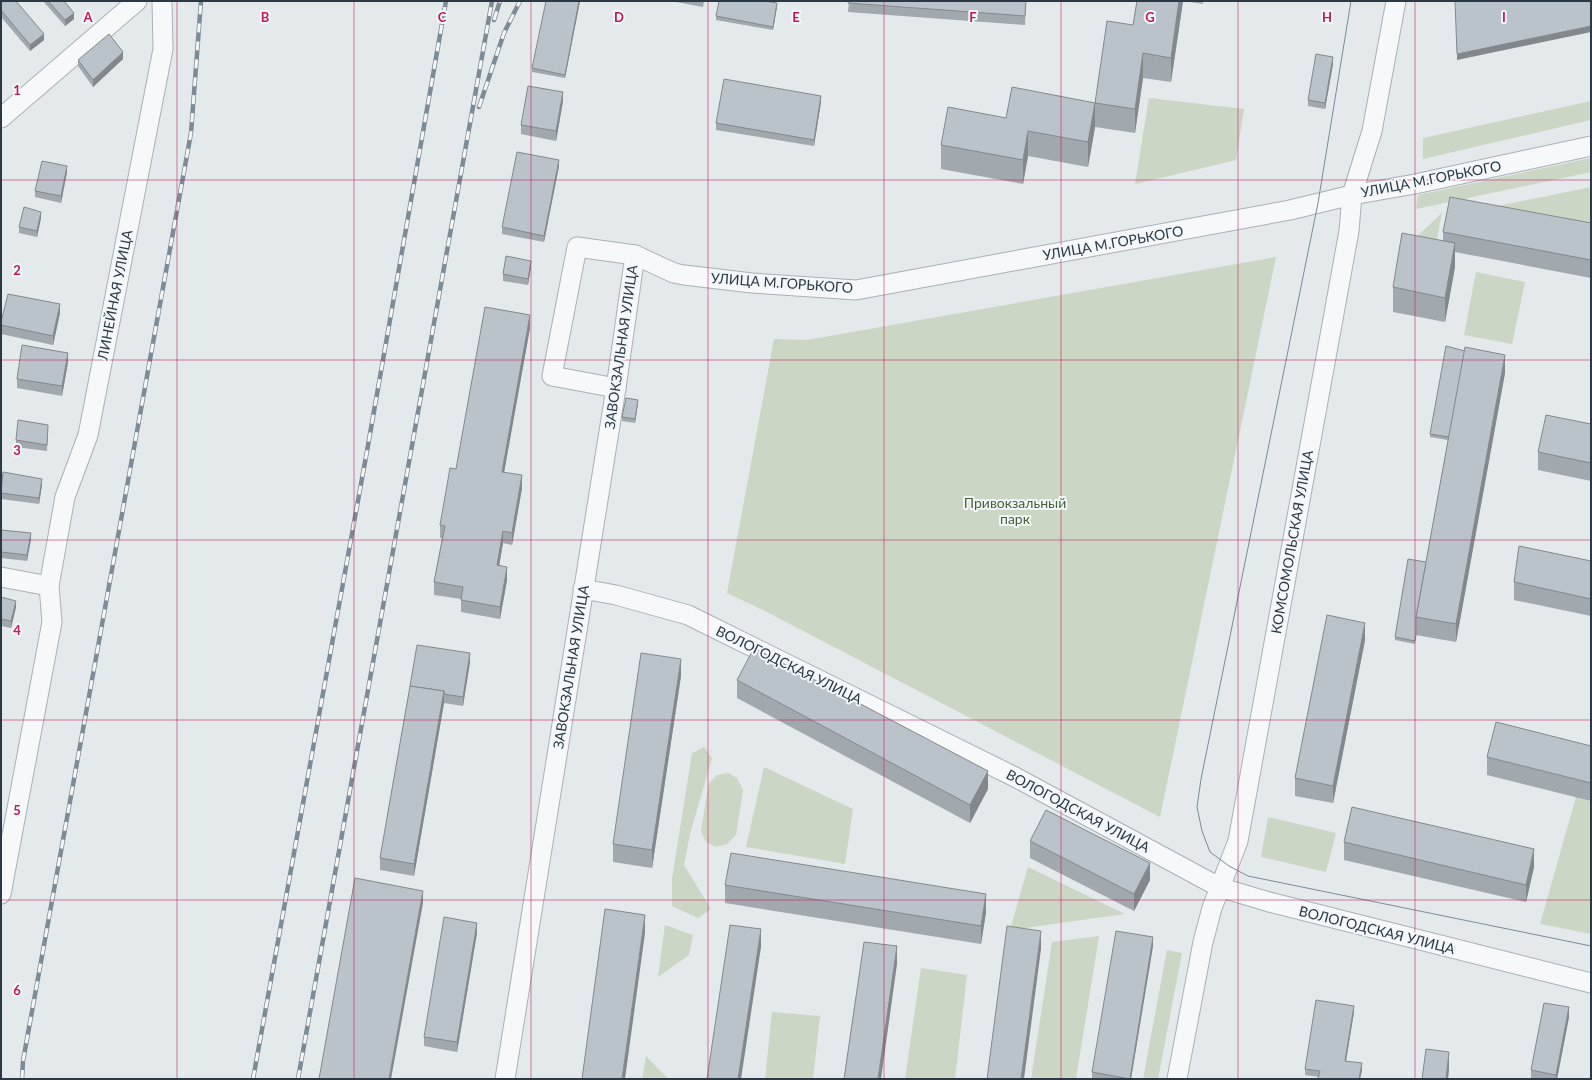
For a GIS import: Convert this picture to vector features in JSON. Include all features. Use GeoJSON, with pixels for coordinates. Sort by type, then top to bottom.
{"type":"FeatureCollection","features":[{"type":"Feature","properties":{"kind":"street"},"geometry":{"type":"LineString","coordinates":[[1,118],[137,1]]}},
{"type":"Feature","properties":{"kind":"street","name":"ЛИНЕЙНАЯ УЛИЦА"},"geometry":{"type":"LineString","coordinates":[[1,894],[4,866],[52,622],[49,586],[65,497],[88,435],[163,49],[162,1]]}},
{"type":"Feature","properties":{"kind":"street","name":"КОМСОМОЛЬСКАЯ УЛИЦА"},"geometry":{"type":"LineString","coordinates":[[1177,1079],[1203,942],[1219,886],[1238,841],[1349,231],[1352,195],[1372,131],[1396,1]]}},
{"type":"Feature","properties":{"kind":"street","name":"УЛИЦА М.ГОРЬКОГО"},"geometry":{"type":"LineString","coordinates":[[635,254],[674,273],[684,275],[752,283],[856,290],[1290,210],[1352,195],[1415,184],[1591,146]]}},
{"type":"Feature","properties":{"kind":"street"},"geometry":{"type":"LineString","coordinates":[[616,388],[552,376],[577,248],[635,254]]}},
{"type":"Feature","properties":{"kind":"street","name":"ЗАВОКЗАЛЬНАЯ УЛИЦА"},"geometry":{"type":"LineString","coordinates":[[506,1079],[616,388],[635,254]]}},
{"type":"Feature","properties":{"kind":"street"},"geometry":{"type":"LineString","coordinates":[[1,577],[49,586]]}},
{"type":"Feature","properties":{"kind":"street","name":"ВОЛОГОДСКАЯ УЛИЦА"},"geometry":{"type":"LineString","coordinates":[[583,590],[616,595],[688,615],[1015,777],[1219,886],[1269,902],[1591,983]]}},
{"type":"Feature","properties":{"kind":"green space"},"geometry":{"type":"Polygon","coordinates":[[[1149,98],[1244,109],[1236,160],[1135,184],[1149,98]]]}},
{"type":"Feature","properties":{"kind":"green space"},"geometry":{"type":"Polygon","coordinates":[[[1591,101],[1591,120],[1423,159],[1423,138],[1591,101]]]}},
{"type":"Feature","properties":{"kind":"green space"},"geometry":{"type":"Polygon","coordinates":[[[1591,158],[1591,172],[1416,209],[1418,195],[1591,158]]]}},
{"type":"Feature","properties":{"kind":"green space"},"geometry":{"type":"Polygon","coordinates":[[[1591,187],[1591,233],[1469,212],[1591,187]]]}},
{"type":"Feature","properties":{"kind":"green space"},"geometry":{"type":"Polygon","coordinates":[[[1442,213],[1433,260],[1397,255],[1442,213]]]}},
{"type":"Feature","properties":{"kind":"green space","name":"Привокзальный парк"},"geometry":{"type":"Polygon","coordinates":[[[1276,257],[1160,817],[763,610],[727,593],[774,339],[807,340],[1276,257]]]}},
{"type":"Feature","properties":{"kind":"green space"},"geometry":{"type":"Polygon","coordinates":[[[1476,272],[1525,282],[1512,344],[1464,335],[1476,272]]]}},
{"type":"Feature","properties":{"kind":"green space"},"geometry":{"type":"Polygon","coordinates":[[[704,747],[712,758],[690,834],[684,865],[711,909],[698,918],[672,906],[672,879],[692,753],[704,747]]]}},
{"type":"Feature","properties":{"kind":"green space"},"geometry":{"type":"Polygon","coordinates":[[[764,767],[853,809],[845,864],[746,847],[764,767]]]}},
{"type":"Feature","properties":{"kind":"green space"},"geometry":{"type":"Polygon","coordinates":[[[728,773],[737,778],[743,790],[736,835],[727,844],[716,847],[706,842],[701,831],[709,783],[717,775],[728,773]]]}},
{"type":"Feature","properties":{"kind":"green space"},"geometry":{"type":"Polygon","coordinates":[[[1576,797],[1591,801],[1591,934],[1540,924],[1576,797]]]}},
{"type":"Feature","properties":{"kind":"green space"},"geometry":{"type":"Polygon","coordinates":[[[1268,817],[1336,833],[1326,872],[1261,857],[1268,817]]]}},
{"type":"Feature","properties":{"kind":"green space"},"geometry":{"type":"Polygon","coordinates":[[[1028,867],[1125,914],[1010,930],[1028,867]]]}},
{"type":"Feature","properties":{"kind":"green space"},"geometry":{"type":"Polygon","coordinates":[[[665,925],[693,935],[689,955],[658,977],[665,925]]]}},
{"type":"Feature","properties":{"kind":"green space"},"geometry":{"type":"Polygon","coordinates":[[[1099,936],[1076,1079],[1031,1079],[1052,942],[1099,936]]]}},
{"type":"Feature","properties":{"kind":"green space"},"geometry":{"type":"Polygon","coordinates":[[[1167,950],[1182,953],[1158,1079],[1143,1079],[1167,950]]]}},
{"type":"Feature","properties":{"kind":"green space"},"geometry":{"type":"Polygon","coordinates":[[[921,968],[967,975],[955,1079],[905,1079],[921,968]]]}},
{"type":"Feature","properties":{"kind":"green space"},"geometry":{"type":"Polygon","coordinates":[[[772,1012],[820,1016],[813,1079],[765,1079],[772,1012]]]}},
{"type":"Feature","properties":{"kind":"green space"},"geometry":{"type":"Polygon","coordinates":[[[646,1056],[668,1079],[642,1079],[646,1056]]]}},
{"type":"Feature","properties":{"kind":"building"},"geometry":{"type":"Polygon","coordinates":[[[2,1],[16,1],[44,34],[30,45],[1,10],[2,1]]]}},
{"type":"Feature","properties":{"kind":"building"},"geometry":{"type":"Polygon","coordinates":[[[48,1],[64,1],[74,13],[65,20],[48,1]]]}},
{"type":"Feature","properties":{"kind":"building"},"geometry":{"type":"Polygon","coordinates":[[[546,1],[579,1],[565,75],[532,68],[546,1]]]}},
{"type":"Feature","properties":{"kind":"building"},"geometry":{"type":"Polygon","coordinates":[[[719,1],[765,1],[777,3],[773,27],[716,16],[719,1]]]}},
{"type":"Feature","properties":{"kind":"building"},"geometry":{"type":"Polygon","coordinates":[[[849,1],[1026,1],[1025,16],[848,3],[849,1]]]}},
{"type":"Feature","properties":{"kind":"building"},"geometry":{"type":"Polygon","coordinates":[[[1137,1],[1179,1],[1171,58],[1143,53],[1135,109],[1095,103],[1107,21],[1133,25],[1137,1]]]}},
{"type":"Feature","properties":{"kind":"building"},"geometry":{"type":"Polygon","coordinates":[[[1455,1],[1591,1],[1591,26],[1457,54],[1455,1]]]}},
{"type":"Feature","properties":{"kind":"building"},"geometry":{"type":"Polygon","coordinates":[[[109,34],[123,52],[93,80],[78,60],[109,34]]]}},
{"type":"Feature","properties":{"kind":"building"},"geometry":{"type":"Polygon","coordinates":[[[1316,54],[1333,57],[1325,103],[1308,100],[1316,54]]]}},
{"type":"Feature","properties":{"kind":"building"},"geometry":{"type":"Polygon","coordinates":[[[724,79],[821,96],[814,140],[716,123],[724,79]]]}},
{"type":"Feature","properties":{"kind":"building"},"geometry":{"type":"Polygon","coordinates":[[[528,86],[563,92],[556,131],[521,125],[528,86]]]}},
{"type":"Feature","properties":{"kind":"building"},"geometry":{"type":"Polygon","coordinates":[[[1012,87],[1095,103],[1088,142],[1028,131],[1023,160],[941,145],[948,107],[1006,118],[1012,87]]]}},
{"type":"Feature","properties":{"kind":"building"},"geometry":{"type":"Polygon","coordinates":[[[517,152],[559,160],[544,236],[502,227],[517,152]]]}},
{"type":"Feature","properties":{"kind":"building"},"geometry":{"type":"Polygon","coordinates":[[[42,161],[67,166],[61,196],[35,191],[42,161]]]}},
{"type":"Feature","properties":{"kind":"building"},"geometry":{"type":"Polygon","coordinates":[[[1450,197],[1591,223],[1591,260],[1443,232],[1450,197]]]}},
{"type":"Feature","properties":{"kind":"building"},"geometry":{"type":"Polygon","coordinates":[[[24,207],[41,212],[37,231],[19,227],[24,207]]]}},
{"type":"Feature","properties":{"kind":"building"},"geometry":{"type":"Polygon","coordinates":[[[1402,233],[1455,243],[1445,298],[1393,287],[1402,233]]]}},
{"type":"Feature","properties":{"kind":"building"},"geometry":{"type":"Polygon","coordinates":[[[506,256],[531,261],[528,279],[503,274],[506,256]]]}},
{"type":"Feature","properties":{"kind":"building"},"geometry":{"type":"Polygon","coordinates":[[[8,294],[60,304],[53,336],[1,325],[8,294]]]}},
{"type":"Feature","properties":{"kind":"building"},"geometry":{"type":"Polygon","coordinates":[[[485,307],[530,315],[502,472],[522,475],[512,533],[503,531],[497,565],[507,567],[500,607],[461,600],[463,587],[434,582],[445,526],[440,525],[450,468],[456,469],[485,307]]]}},
{"type":"Feature","properties":{"kind":"building"},"geometry":{"type":"Polygon","coordinates":[[[22,345],[68,353],[62,386],[17,379],[22,345]]]}},
{"type":"Feature","properties":{"kind":"building"},"geometry":{"type":"Polygon","coordinates":[[[1446,346],[1465,351],[1449,437],[1430,434],[1446,346]]]}},
{"type":"Feature","properties":{"kind":"building"},"geometry":{"type":"Polygon","coordinates":[[[1465,347],[1505,355],[1456,624],[1416,617],[1465,347]]]}},
{"type":"Feature","properties":{"kind":"building"},"geometry":{"type":"Polygon","coordinates":[[[626,398],[638,400],[635,419],[622,417],[626,398]]]}},
{"type":"Feature","properties":{"kind":"building"},"geometry":{"type":"Polygon","coordinates":[[[1546,415],[1591,424],[1591,463],[1538,452],[1546,415]]]}},
{"type":"Feature","properties":{"kind":"building"},"geometry":{"type":"Polygon","coordinates":[[[18,420],[48,425],[47,445],[16,440],[18,420]]]}},
{"type":"Feature","properties":{"kind":"building"},"geometry":{"type":"Polygon","coordinates":[[[3,472],[42,479],[39,498],[1,493],[3,472]]]}},
{"type":"Feature","properties":{"kind":"building"},"geometry":{"type":"Polygon","coordinates":[[[1,530],[31,533],[27,555],[1,552],[1,530]]]}},
{"type":"Feature","properties":{"kind":"building"},"geometry":{"type":"Polygon","coordinates":[[[1519,546],[1591,561],[1591,599],[1514,582],[1519,546]]]}},
{"type":"Feature","properties":{"kind":"building"},"geometry":{"type":"Polygon","coordinates":[[[1408,559],[1426,562],[1416,617],[1415,641],[1395,637],[1408,559]]]}},
{"type":"Feature","properties":{"kind":"building"},"geometry":{"type":"Polygon","coordinates":[[[1,597],[16,601],[11,621],[1,619],[1,597]]]}},
{"type":"Feature","properties":{"kind":"building"},"geometry":{"type":"Polygon","coordinates":[[[1327,615],[1365,623],[1333,786],[1295,778],[1327,615]]]}},
{"type":"Feature","properties":{"kind":"building"},"geometry":{"type":"Polygon","coordinates":[[[417,645],[470,653],[463,697],[444,694],[444,691],[410,686],[417,645]]]}},
{"type":"Feature","properties":{"kind":"building"},"geometry":{"type":"Polygon","coordinates":[[[754,648],[988,771],[970,805],[737,680],[754,648]]]}},
{"type":"Feature","properties":{"kind":"building"},"geometry":{"type":"Polygon","coordinates":[[[641,653],[681,659],[652,850],[613,844],[641,653]]]}},
{"type":"Feature","properties":{"kind":"building"},"geometry":{"type":"Polygon","coordinates":[[[410,686],[444,691],[414,864],[380,858],[410,686]]]}},
{"type":"Feature","properties":{"kind":"building"},"geometry":{"type":"Polygon","coordinates":[[[1496,722],[1591,746],[1591,783],[1487,757],[1496,722]]]}},
{"type":"Feature","properties":{"kind":"building"},"geometry":{"type":"Polygon","coordinates":[[[1352,807],[1534,849],[1526,885],[1344,842],[1352,807]]]}},
{"type":"Feature","properties":{"kind":"building"},"geometry":{"type":"Polygon","coordinates":[[[1046,810],[1150,863],[1134,894],[1030,841],[1046,810]]]}},
{"type":"Feature","properties":{"kind":"building"},"geometry":{"type":"Polygon","coordinates":[[[731,853],[986,894],[981,926],[725,885],[731,853]]]}},
{"type":"Feature","properties":{"kind":"building"},"geometry":{"type":"Polygon","coordinates":[[[355,878],[423,891],[389,1079],[319,1079],[355,878]]]}},
{"type":"Feature","properties":{"kind":"building"},"geometry":{"type":"Polygon","coordinates":[[[605,909],[645,915],[622,1079],[582,1079],[605,909]]]}},
{"type":"Feature","properties":{"kind":"building"},"geometry":{"type":"Polygon","coordinates":[[[444,917],[477,923],[457,1042],[424,1037],[444,917]]]}},
{"type":"Feature","properties":{"kind":"building"},"geometry":{"type":"Polygon","coordinates":[[[730,925],[761,929],[738,1079],[707,1079],[730,925]]]}},
{"type":"Feature","properties":{"kind":"building"},"geometry":{"type":"Polygon","coordinates":[[[1007,926],[1041,931],[1021,1079],[987,1079],[1007,926]]]}},
{"type":"Feature","properties":{"kind":"building"},"geometry":{"type":"Polygon","coordinates":[[[1116,931],[1153,937],[1130,1079],[1092,1072],[1116,931]]]}},
{"type":"Feature","properties":{"kind":"building"},"geometry":{"type":"Polygon","coordinates":[[[864,942],[897,946],[878,1079],[844,1079],[864,942]]]}},
{"type":"Feature","properties":{"kind":"building"},"geometry":{"type":"Polygon","coordinates":[[[1316,1000],[1354,1006],[1345,1061],[1362,1063],[1359,1079],[1318,1079],[1320,1071],[1305,1069],[1316,1000]]]}},
{"type":"Feature","properties":{"kind":"building"},"geometry":{"type":"Polygon","coordinates":[[[1544,1003],[1569,1007],[1556,1075],[1531,1070],[1544,1003]]]}},
{"type":"Feature","properties":{"kind":"building"},"geometry":{"type":"Polygon","coordinates":[[[1426,1049],[1449,1052],[1446,1079],[1422,1079],[1426,1049]]]}},
{"type":"Feature","properties":{"kind":"tram line"},"geometry":{"type":"LineString","coordinates":[[1351,1],[1318,203],[1201,779],[1197,807],[1202,831],[1210,852],[1229,866],[1248,876],[1591,946]]}},
{"type":"Feature","properties":{"kind":"railway"},"geometry":{"type":"LineString","coordinates":[[22,1079],[23,1061],[191,133],[201,1]]}},
{"type":"Feature","properties":{"kind":"railway"},"geometry":{"type":"LineString","coordinates":[[253,1079],[367,451],[446,1]]}},
{"type":"Feature","properties":{"kind":"railway"},"geometry":{"type":"LineString","coordinates":[[298,1079],[492,1]]}},
{"type":"Feature","properties":{"kind":"railway"},"geometry":{"type":"LineString","coordinates":[[494,20],[500,1]]}},
{"type":"Feature","properties":{"kind":"railway"},"geometry":{"type":"LineString","coordinates":[[479,107],[504,33],[520,1]]}}]}
